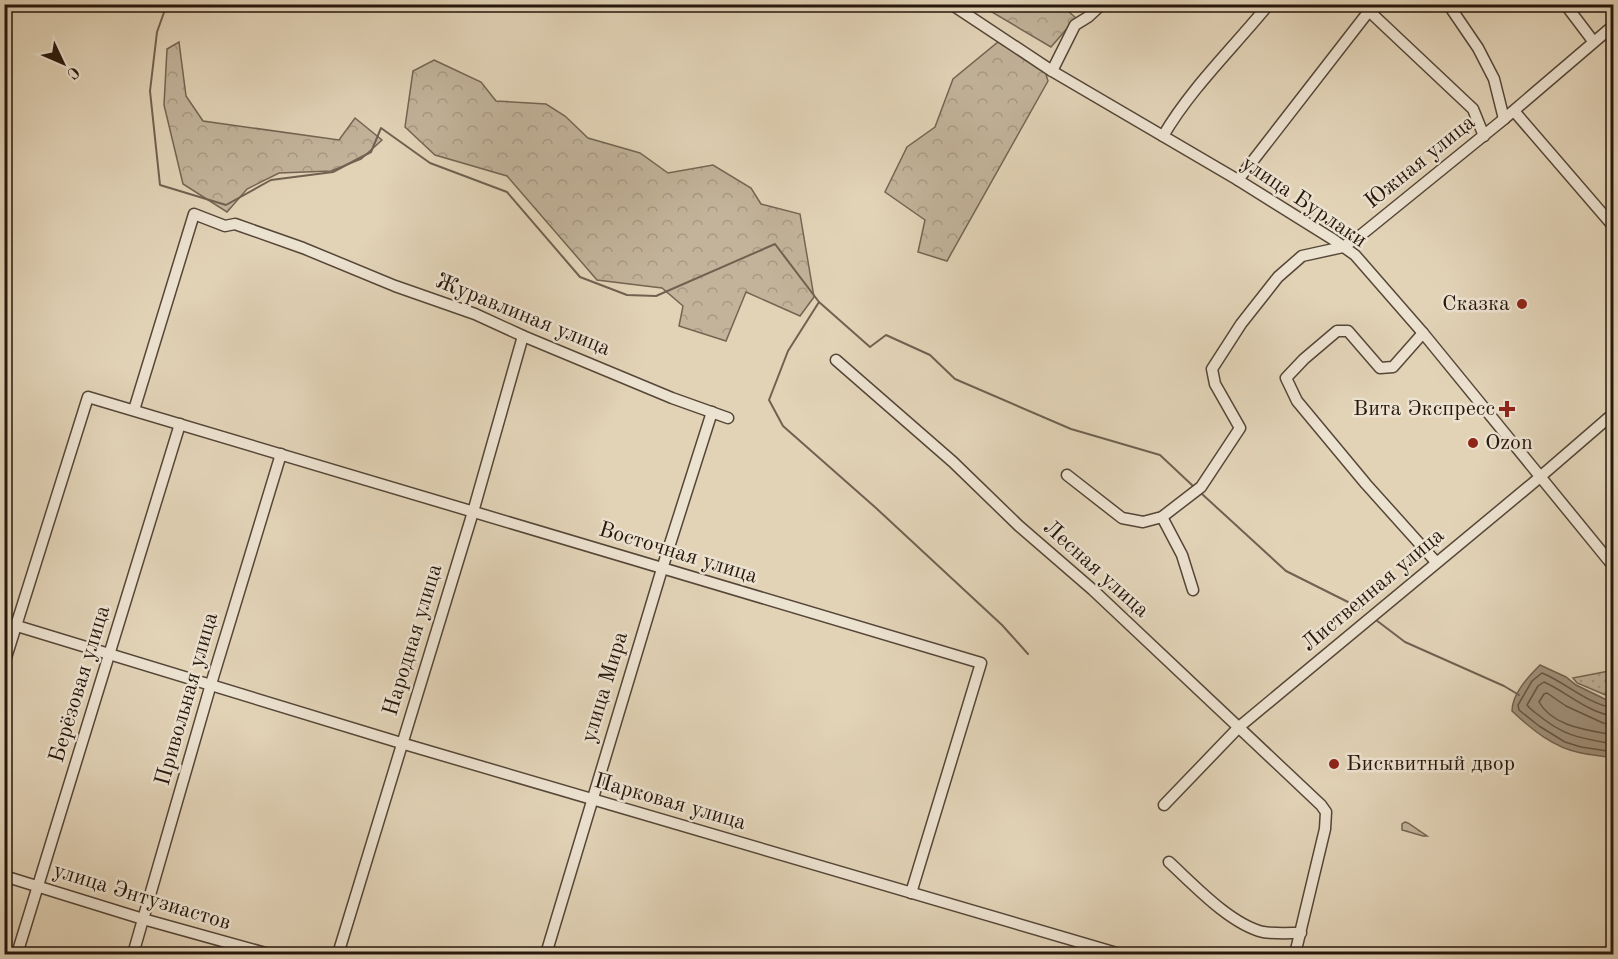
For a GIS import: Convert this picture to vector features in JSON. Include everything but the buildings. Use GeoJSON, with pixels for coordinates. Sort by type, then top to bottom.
{"type":"FeatureCollection","features":[{"type":"Feature","properties":{"kind":"street","name":"улица Бурлаки"},"geometry":{"type":"LineString","coordinates":[[951,4],[1052,71],[1238,180],[1354,255],[1423,333],[1611,559]]}},
{"type":"Feature","properties":{"kind":"street"},"geometry":{"type":"LineString","coordinates":[[1052,71],[1075,25],[1102,4]]}},
{"type":"Feature","properties":{"kind":"street"},"geometry":{"type":"LineString","coordinates":[[1163,136],[1173,118],[1269,4]]}},
{"type":"Feature","properties":{"kind":"street"},"geometry":{"type":"LineString","coordinates":[[1448,4],[1478,48],[1494,79],[1504,119]]}},
{"type":"Feature","properties":{"kind":"street"},"geometry":{"type":"LineString","coordinates":[[1564,4],[1593,41]]}},
{"type":"Feature","properties":{"kind":"street"},"geometry":{"type":"LineString","coordinates":[[1238,180],[1369,11],[1473,109],[1484,136]]}},
{"type":"Feature","properties":{"kind":"street","name":"Южная улица"},"geometry":{"type":"LineString","coordinates":[[1161,517],[1201,487],[1240,428],[1215,384],[1212,369],[1225,347],[1278,277],[1302,256],[1343,247],[1361,235],[1484,136],[1614,25]]}},
{"type":"Feature","properties":{"kind":"street"},"geometry":{"type":"LineString","coordinates":[[1514,111],[1614,228]]}},
{"type":"Feature","properties":{"kind":"street","name":"Журавлиная улица"},"geometry":{"type":"LineString","coordinates":[[134,410],[194,214],[225,226],[235,224],[303,248],[395,286],[475,314],[523,336],[728,418]]}},
{"type":"Feature","properties":{"kind":"street"},"geometry":{"type":"LineString","coordinates":[[1423,333],[1393,367],[1380,368],[1348,331],[1337,331],[1286,378],[1297,401],[1436,562]]}},
{"type":"Feature","properties":{"kind":"street","name":"Народная улица"},"geometry":{"type":"LineString","coordinates":[[338,954],[473,512],[523,336]]}},
{"type":"Feature","properties":{"kind":"street","name":"Лесная улица"},"geometry":{"type":"LineString","coordinates":[[836,360],[953,462],[1019,526],[1094,590],[1326,812],[1325,829],[1300,933]]}},
{"type":"Feature","properties":{"kind":"street","name":"Восточная улица"},"geometry":{"type":"LineString","coordinates":[[16,626],[88,397],[134,410],[981,663],[911,893]]}},
{"type":"Feature","properties":{"kind":"street","name":"улица Мира"},"geometry":{"type":"LineString","coordinates":[[546,954],[591,799],[712,412]]}},
{"type":"Feature","properties":{"kind":"street","name":"Лиственная улица"},"geometry":{"type":"LineString","coordinates":[[1164,805],[1239,727],[1614,413]]}},
{"type":"Feature","properties":{"kind":"street","name":"Берёзовая улица"},"geometry":{"type":"LineString","coordinates":[[16,954],[180,424]]}},
{"type":"Feature","properties":{"kind":"street","name":"Привольная улица"},"geometry":{"type":"LineString","coordinates":[[133,954],[211,684],[281,454]]}},
{"type":"Feature","properties":{"kind":"street"},"geometry":{"type":"LineString","coordinates":[[1067,476],[1122,518],[1143,522],[1161,517],[1182,555],[1193,590]]}},
{"type":"Feature","properties":{"kind":"street","name":"Парковая улица"},"geometry":{"type":"LineString","coordinates":[[4,622],[401,743],[1120,954]]}},
{"type":"Feature","properties":{"kind":"street"},"geometry":{"type":"LineString","coordinates":[[4,664],[16,626]]}},
{"type":"Feature","properties":{"kind":"street"},"geometry":{"type":"LineString","coordinates":[[1169,862],[1224,910],[1248,926],[1264,932],[1300,933],[1295,954]]}},
{"type":"Feature","properties":{"kind":"street","name":"улица Энтузиастов"},"geometry":{"type":"LineString","coordinates":[[4,876],[143,919],[269,954]]}},
{"type":"Feature","properties":{"kind":"green space"},"geometry":{"type":"Polygon","coordinates":[[[980,5],[1061,5],[1076,18],[1051,47],[980,5]]]}},
{"type":"Feature","properties":{"kind":"green space"},"geometry":{"type":"Polygon","coordinates":[[[179,42],[186,96],[203,121],[339,140],[355,118],[382,140],[361,159],[331,171],[279,173],[247,189],[227,212],[183,184],[164,105],[167,49],[179,42]]]}},
{"type":"Feature","properties":{"kind":"green space"},"geometry":{"type":"Polygon","coordinates":[[[998,42],[1045,71],[1048,81],[947,261],[918,252],[925,220],[885,192],[907,147],[935,127],[953,79],[998,42]]]}},
{"type":"Feature","properties":{"kind":"green space"},"geometry":{"type":"Polygon","coordinates":[[[434,60],[481,82],[496,101],[546,104],[565,116],[588,138],[640,153],[668,173],[713,165],[751,188],[761,204],[800,214],[814,297],[800,316],[746,292],[726,341],[679,326],[683,306],[662,288],[597,280],[507,176],[435,155],[405,127],[413,71],[434,60]]]}},
{"type":"Feature","properties":{"kind":"green space"},"geometry":{"type":"Polygon","coordinates":[[[1613,667],[1613,698],[1577,683],[1573,678],[1609,671],[1613,667]]]}},
{"type":"Feature","properties":{"kind":"green space"},"geometry":{"type":"Polygon","coordinates":[[[1405,822],[1427,836],[1402,830],[1402,824],[1405,822]]]}},
{"type":"Feature","properties":{"kind":"water"},"geometry":{"type":"Polygon","coordinates":[[[1540,665],[1613,703],[1613,758],[1581,753],[1562,747],[1535,731],[1512,711],[1518,692],[1540,665]]]}},
{"type":"Feature","properties":{"kind":"waterway"},"geometry":{"type":"LineString","coordinates":[[167,4],[157,32],[150,91],[160,185],[226,205],[271,180],[333,172],[371,152],[381,128],[430,163],[507,192],[580,277],[627,295],[656,296],[775,244],[819,302],[870,347],[886,335],[930,355],[955,379],[1071,429],[1160,455],[1193,486]]}},
{"type":"Feature","properties":{"kind":"waterway"},"geometry":{"type":"LineString","coordinates":[[819,302],[788,351],[769,400],[783,426],[876,508],[1002,625],[1028,654]]}},
{"type":"Feature","properties":{"kind":"waterway"},"geometry":{"type":"LineString","coordinates":[[1202,494],[1286,571],[1362,609]]}},
{"type":"Feature","properties":{"kind":"waterway"},"geometry":{"type":"LineString","coordinates":[[1376,620],[1405,642],[1504,686],[1519,695]]}},
{"type":"Feature","properties":{"kind":"place","name":"Сказка"},"geometry":{"type":"Point","coordinates":[1522,304]}},
{"type":"Feature","properties":{"kind":"place","name":"Вита Экспресс"},"geometry":{"type":"Point","coordinates":[1507,409]}},
{"type":"Feature","properties":{"kind":"place","name":"Ozon"},"geometry":{"type":"Point","coordinates":[1473,443]}},
{"type":"Feature","properties":{"kind":"place","name":"Бисквитный двор"},"geometry":{"type":"Point","coordinates":[1334,764]}}]}
